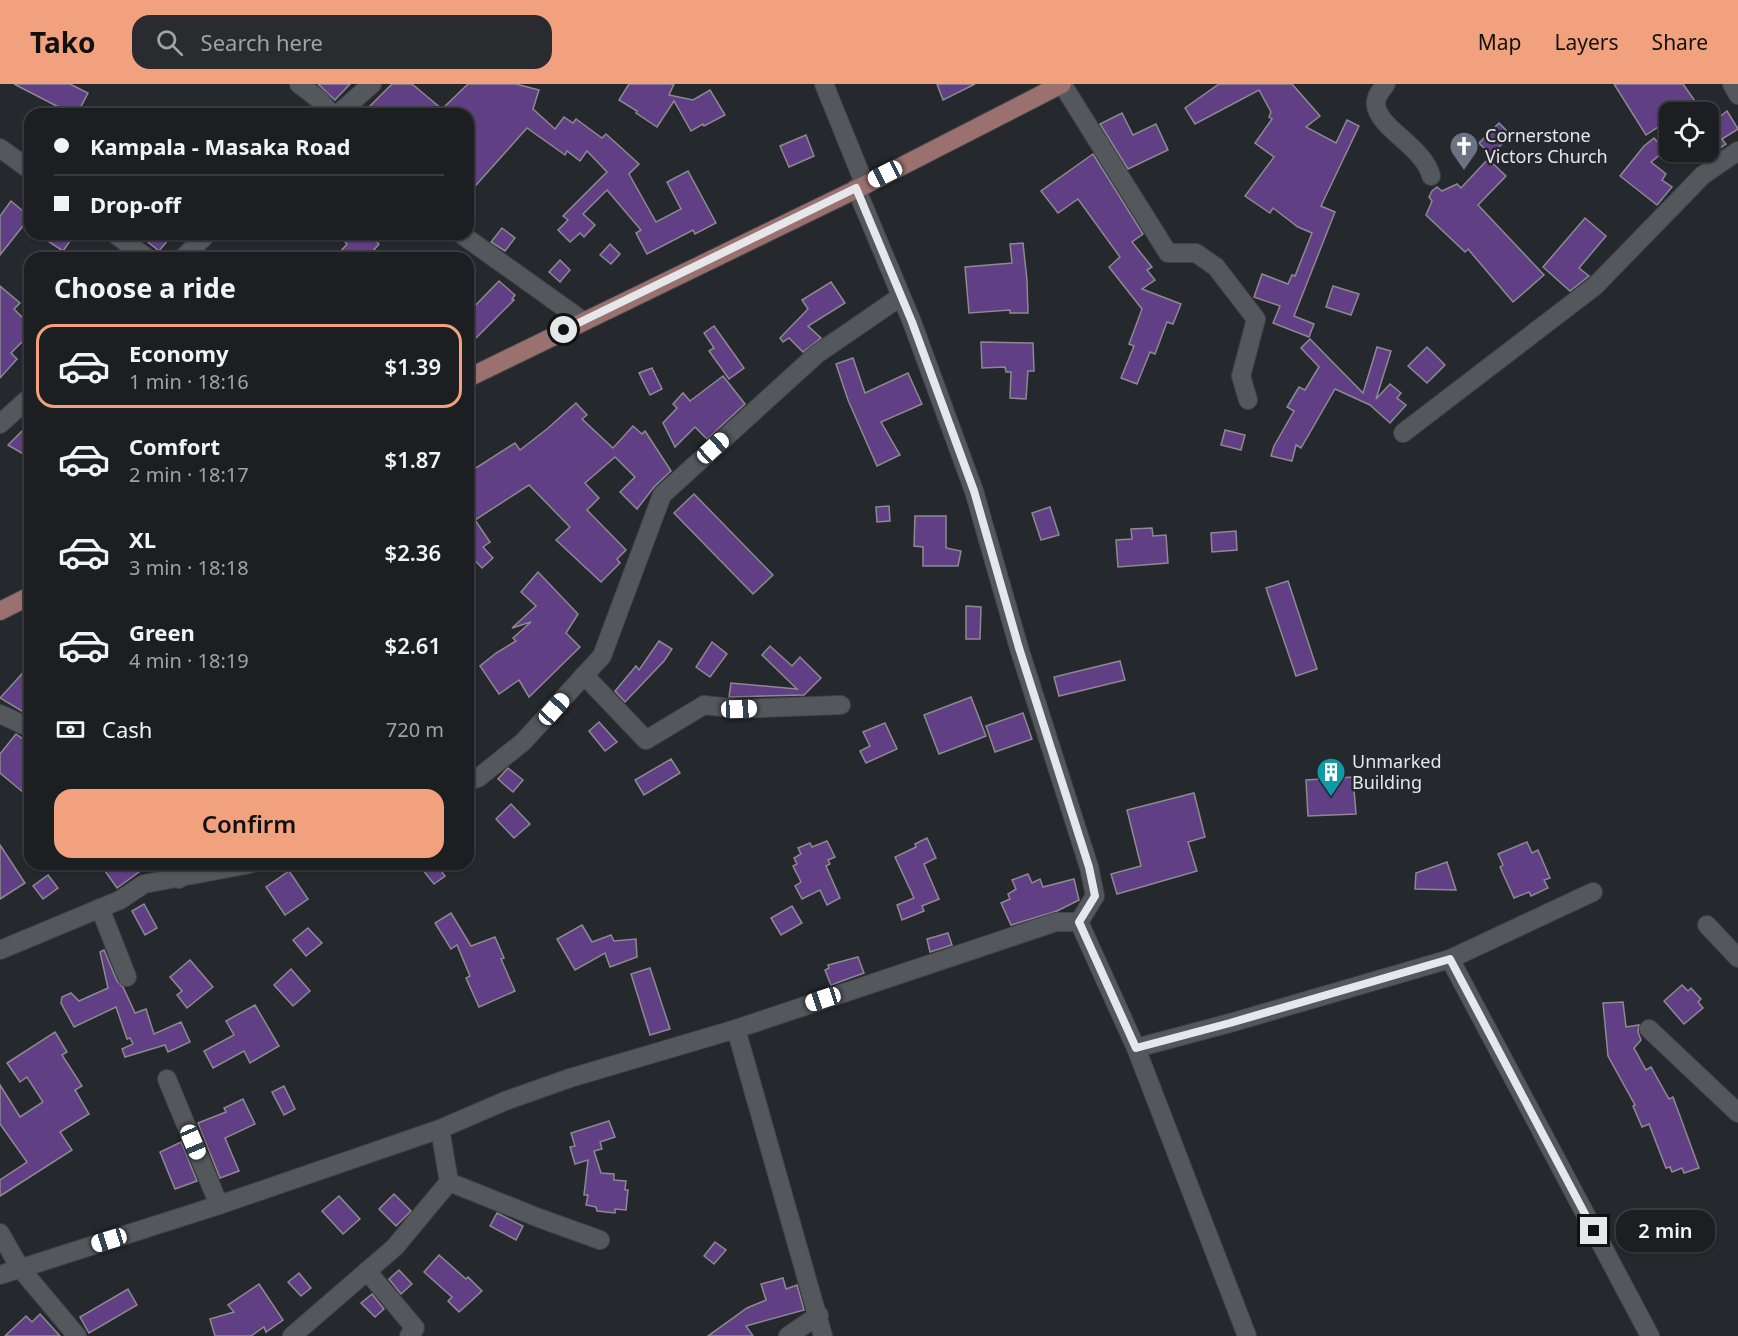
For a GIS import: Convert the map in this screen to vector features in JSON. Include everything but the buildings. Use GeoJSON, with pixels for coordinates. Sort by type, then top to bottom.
{"type":"FeatureCollection","features":[{"type":"Feature","properties":{"kind":"main road"},"geometry":{"type":"LineString","coordinates":[[474,375],[860,186],[1062,84]]}},
{"type":"Feature","properties":{"kind":"main road"},"geometry":{"type":"LineString","coordinates":[[0,611],[24,599]]}},
{"type":"Feature","properties":{"kind":"street"},"geometry":{"type":"LineString","coordinates":[[300,84],[320,100],[326,108]]}},
{"type":"Feature","properties":{"kind":"street"},"geometry":{"type":"LineString","coordinates":[[345,108],[372,84]]}},
{"type":"Feature","properties":{"kind":"street"},"geometry":{"type":"LineString","coordinates":[[824,84],[900,297],[912,322],[974,491],[1019,648],[1089,867],[1095,896],[1079,922]]}},
{"type":"Feature","properties":{"kind":"street"},"geometry":{"type":"LineString","coordinates":[[1062,84],[1168,253],[1196,253],[1216,267],[1256,319],[1241,376],[1248,400]]}},
{"type":"Feature","properties":{"kind":"street"},"geometry":{"type":"LineString","coordinates":[[1386,84],[1379,92],[1376,104],[1380,115],[1428,164],[1431,176]]}},
{"type":"Feature","properties":{"kind":"street"},"geometry":{"type":"LineString","coordinates":[[1732,84],[1738,95]]}},
{"type":"Feature","properties":{"kind":"street"},"geometry":{"type":"LineString","coordinates":[[0,148],[24,166]]}},
{"type":"Feature","properties":{"kind":"street"},"geometry":{"type":"LineString","coordinates":[[1403,433],[1595,286],[1704,175],[1738,151]]}},
{"type":"Feature","properties":{"kind":"street"},"geometry":{"type":"LineString","coordinates":[[123,240],[139,252]]}},
{"type":"Feature","properties":{"kind":"street"},"geometry":{"type":"LineString","coordinates":[[189,252],[201,240]]}},
{"type":"Feature","properties":{"kind":"street"},"geometry":{"type":"LineString","coordinates":[[469,240],[583,321]]}},
{"type":"Feature","properties":{"kind":"street"},"geometry":{"type":"LineString","coordinates":[[474,780],[523,742],[602,656],[662,495],[817,354],[900,297]]}},
{"type":"Feature","properties":{"kind":"street"},"geometry":{"type":"LineString","coordinates":[[0,424],[24,402]]}},
{"type":"Feature","properties":{"kind":"street"},"geometry":{"type":"LineString","coordinates":[[584,675],[646,740],[704,705],[739,709],[842,705]]}},
{"type":"Feature","properties":{"kind":"street"},"geometry":{"type":"LineString","coordinates":[[0,714],[24,725]]}},
{"type":"Feature","properties":{"kind":"street"},"geometry":{"type":"LineString","coordinates":[[171,870],[179,879]]}},
{"type":"Feature","properties":{"kind":"street"},"geometry":{"type":"LineString","coordinates":[[0,950],[120,900],[144,884],[222,870]]}},
{"type":"Feature","properties":{"kind":"street"},"geometry":{"type":"LineString","coordinates":[[1136,1048],[1450,959],[1593,892]]}},
{"type":"Feature","properties":{"kind":"street"},"geometry":{"type":"LineString","coordinates":[[100,908],[127,977]]}},
{"type":"Feature","properties":{"kind":"street"},"geometry":{"type":"LineString","coordinates":[[0,1275],[219,1205],[440,1129],[516,1097],[570,1078],[736,1029],[1056,922],[1079,922]]}},
{"type":"Feature","properties":{"kind":"street"},"geometry":{"type":"LineString","coordinates":[[1079,922],[1136,1048],[1247,1336]]}},
{"type":"Feature","properties":{"kind":"street"},"geometry":{"type":"LineString","coordinates":[[1707,925],[1738,958]]}},
{"type":"Feature","properties":{"kind":"street"},"geometry":{"type":"LineString","coordinates":[[1450,959],[1650,1336]]}},
{"type":"Feature","properties":{"kind":"street"},"geometry":{"type":"LineString","coordinates":[[736,1029],[819,1315],[823,1336]]}},
{"type":"Feature","properties":{"kind":"street"},"geometry":{"type":"LineString","coordinates":[[1649,1029],[1738,1113]]}},
{"type":"Feature","properties":{"kind":"street"},"geometry":{"type":"LineString","coordinates":[[167,1079],[219,1205]]}},
{"type":"Feature","properties":{"kind":"street"},"geometry":{"type":"LineString","coordinates":[[292,1336],[394,1247],[449,1182],[440,1129]]}},
{"type":"Feature","properties":{"kind":"street"},"geometry":{"type":"LineString","coordinates":[[449,1182],[600,1240]]}},
{"type":"Feature","properties":{"kind":"street"},"geometry":{"type":"LineString","coordinates":[[0,1233],[20,1268],[77,1336]]}},
{"type":"Feature","properties":{"kind":"street"},"geometry":{"type":"LineString","coordinates":[[367,1271],[415,1328],[409,1336]]}},
{"type":"Feature","properties":{"kind":"street"},"geometry":{"type":"LineString","coordinates":[[788,1336],[819,1315]]}},
{"type":"Feature","properties":{"kind":"place","name":"Cornerstone Victors Church"},"geometry":{"type":"Point","coordinates":[1464,172]}},
{"type":"Feature","properties":{"kind":"place","name":"Unmarked Building"},"geometry":{"type":"Point","coordinates":[1331,798]}},
{"type":"Feature","properties":{"kind":"route"},"geometry":{"type":"LineString","coordinates":[[564,330],[856,188],[912,322],[974,491],[1019,648],[1089,867],[1095,896],[1079,922],[1136,1048],[1450,959],[1594,1231]]}}]}
